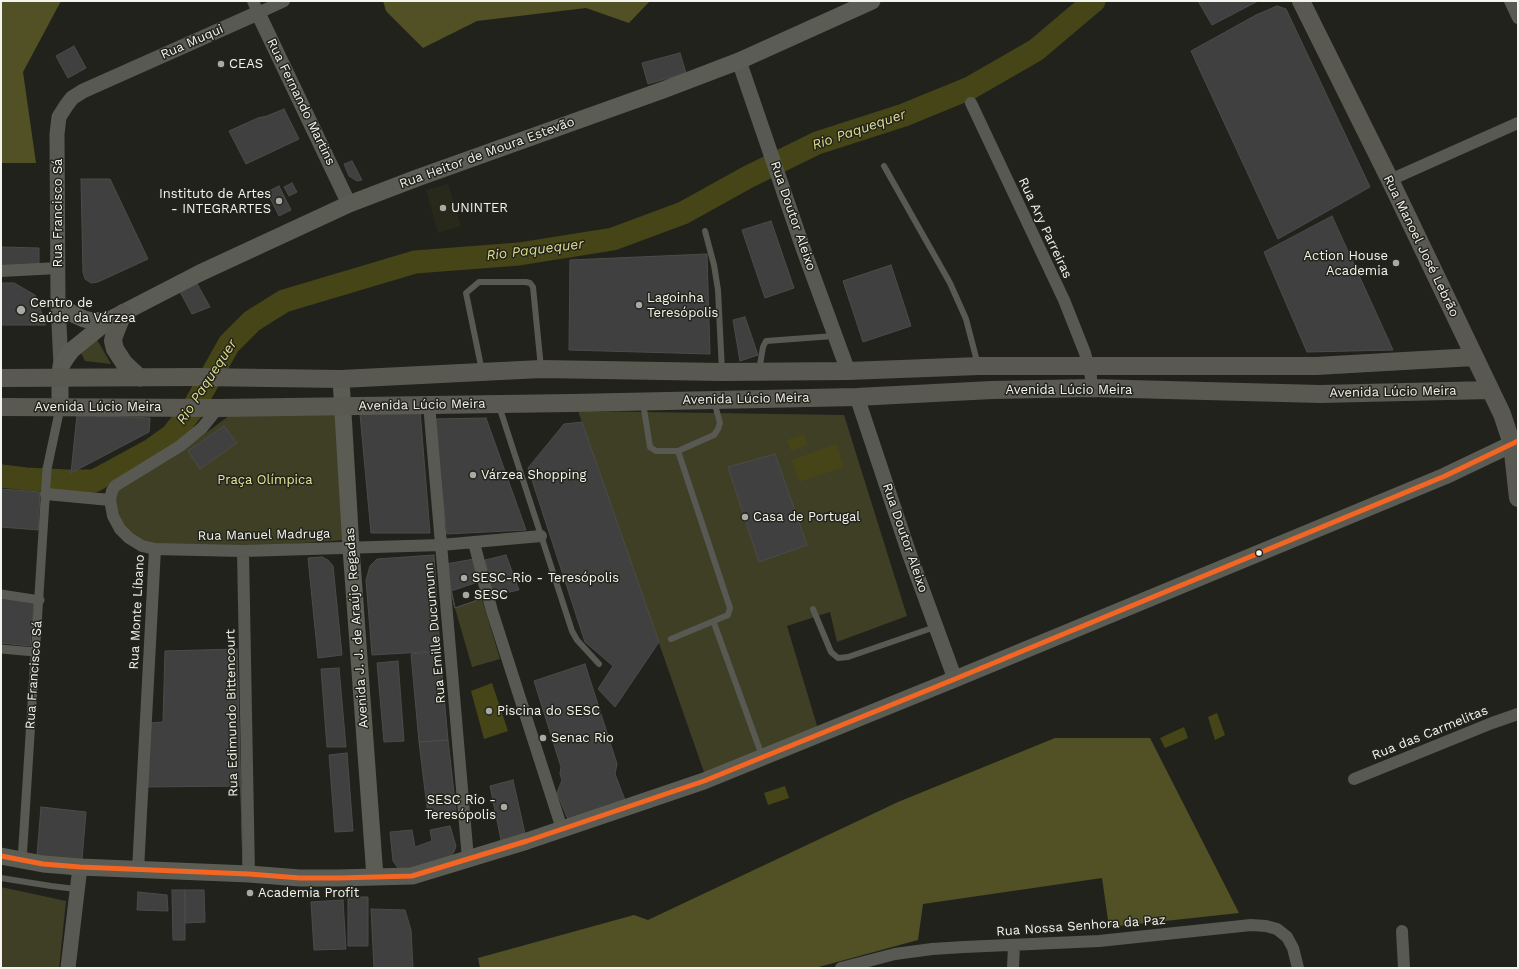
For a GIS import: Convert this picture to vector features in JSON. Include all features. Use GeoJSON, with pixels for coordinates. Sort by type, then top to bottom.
{"type":"FeatureCollection","features":[{"type":"Feature","properties":{"kind":"main road","name":"Rua Heitor de Moura Estevão"},"geometry":{"type":"LineString","coordinates":[[61,372],[72,350],[116,316],[200,273],[349,204],[740,61],[872,1]]}},
{"type":"Feature","properties":{"kind":"main road","name":"Rua Manoel José Lebrão"},"geometry":{"type":"LineString","coordinates":[[1301,1],[1390,180],[1515,443],[1518,498]]}},
{"type":"Feature","properties":{"kind":"main road"},"geometry":{"type":"LineString","coordinates":[[58,303],[73,314],[93,321],[116,316],[113,341],[115,349],[124,363],[140,378]]}},
{"type":"Feature","properties":{"kind":"main road","name":"Avenida Lúcio Meira"},"geometry":{"type":"LineString","coordinates":[[1,378],[61,372],[140,378],[232,377],[341,379],[542,369],[759,372],[848,371],[978,366],[1316,366],[1474,357]]}},
{"type":"Feature","properties":{"kind":"main road"},"geometry":{"type":"LineString","coordinates":[[1316,366],[1320,394]]}},
{"type":"Feature","properties":{"kind":"main road","name":"Rua Francisco Sá"},"geometry":{"type":"LineString","coordinates":[[60,408],[61,372]]}},
{"type":"Feature","properties":{"kind":"main road","name":"Avenida J. J. de Araújo Regadas"},"geometry":{"type":"LineString","coordinates":[[341,379],[351,548],[375,877]]}},
{"type":"Feature","properties":{"kind":"main road","name":"Avenida Lúcio Meira"},"geometry":{"type":"LineString","coordinates":[[1,407],[342,406],[714,400],[858,397],[992,390],[1091,388],[1320,394],[1490,390]]}},
{"type":"Feature","properties":{"kind":"main road"},"geometry":{"type":"LineString","coordinates":[[1,856],[80,867],[249,874],[300,878],[412,876],[500,850],[704,781],[955,679],[1437,479],[1515,443]]}},
{"type":"Feature","properties":{"kind":"street","name":"Rua Muqui"},"geometry":{"type":"LineString","coordinates":[[101,82],[255,7],[284,1]]}},
{"type":"Feature","properties":{"kind":"street"},"geometry":{"type":"LineString","coordinates":[[1510,1],[1518,18]]}},
{"type":"Feature","properties":{"kind":"street","name":"Rua Fernando Martins"},"geometry":{"type":"LineString","coordinates":[[255,7],[349,204]]}},
{"type":"Feature","properties":{"kind":"street","name":"Rua Doutor Aleixo"},"geometry":{"type":"LineString","coordinates":[[740,61],[834,336],[848,371]]}},
{"type":"Feature","properties":{"kind":"street","name":"Rua Francisco Sá"},"geometry":{"type":"LineString","coordinates":[[61,372],[58,303],[57,134],[59,118],[72,98],[101,82]]}},
{"type":"Feature","properties":{"kind":"street","name":"Rua Ary Parreiras"},"geometry":{"type":"LineString","coordinates":[[971,103],[1064,300],[1089,366],[1091,388]]}},
{"type":"Feature","properties":{"kind":"street"},"geometry":{"type":"LineString","coordinates":[[1390,180],[1518,123]]}},
{"type":"Feature","properties":{"kind":"street"},"geometry":{"type":"LineString","coordinates":[[1,271],[58,268]]}},
{"type":"Feature","properties":{"kind":"street","name":"Rua Doutor Aleixo"},"geometry":{"type":"LineString","coordinates":[[858,397],[909,553],[955,679]]}},
{"type":"Feature","properties":{"kind":"street","name":"Rua Emille Ducumunn"},"geometry":{"type":"LineString","coordinates":[[429,404],[468,859]]}},
{"type":"Feature","properties":{"kind":"street"},"geometry":{"type":"LineString","coordinates":[[46,491],[110,500],[115,486],[180,446],[202,428],[212,407]]}},
{"type":"Feature","properties":{"kind":"street","name":"Rua Francisco Sá"},"geometry":{"type":"LineString","coordinates":[[22,860],[35,652],[40,600],[47,469],[60,408]]}},
{"type":"Feature","properties":{"kind":"street","name":"Rua Monte Líbano"},"geometry":{"type":"LineString","coordinates":[[110,500],[113,516],[120,529],[129,538],[142,546],[155,549],[138,870]]}},
{"type":"Feature","properties":{"kind":"street","name":"Rua Manuel Madruga"},"geometry":{"type":"LineString","coordinates":[[155,549],[243,551],[441,545],[541,536]]}},
{"type":"Feature","properties":{"kind":"street"},"geometry":{"type":"LineString","coordinates":[[474,543],[492,611],[562,829]]}},
{"type":"Feature","properties":{"kind":"street","name":"Rua Edimundo Bittencourt"},"geometry":{"type":"LineString","coordinates":[[243,551],[249,874]]}},
{"type":"Feature","properties":{"kind":"street"},"geometry":{"type":"LineString","coordinates":[[1,594],[40,600]]}},
{"type":"Feature","properties":{"kind":"street"},"geometry":{"type":"LineString","coordinates":[[1,649],[35,652]]}},
{"type":"Feature","properties":{"kind":"street","name":"Rua das Carmelitas"},"geometry":{"type":"LineString","coordinates":[[1354,779],[1492,723],[1518,714]]}},
{"type":"Feature","properties":{"kind":"street"},"geometry":{"type":"LineString","coordinates":[[68,968],[76,889],[80,867]]}},
{"type":"Feature","properties":{"kind":"street","name":"Rua Nossa Senhora da Paz"},"geometry":{"type":"LineString","coordinates":[[841,968],[895,954],[910,952],[964,947],[1099,941],[1251,925],[1277,928],[1286,937],[1293,948],[1298,968]]}},
{"type":"Feature","properties":{"kind":"street"},"geometry":{"type":"LineString","coordinates":[[1402,931],[1404,968]]}},
{"type":"Feature","properties":{"kind":"street"},"geometry":{"type":"LineString","coordinates":[[1013,968],[1014,945]]}},
{"type":"Feature","properties":{"kind":"lane"},"geometry":{"type":"LineString","coordinates":[[884,166],[950,283],[966,319],[978,366]]}},
{"type":"Feature","properties":{"kind":"lane"},"geometry":{"type":"LineString","coordinates":[[705,231],[714,265],[718,290],[722,372]]}},
{"type":"Feature","properties":{"kind":"lane"},"geometry":{"type":"LineString","coordinates":[[482,371],[466,293],[479,282],[530,283],[532,287],[542,369]]}},
{"type":"Feature","properties":{"kind":"lane"},"geometry":{"type":"LineString","coordinates":[[759,372],[763,347],[766,341],[834,336]]}},
{"type":"Feature","properties":{"kind":"lane"},"geometry":{"type":"LineString","coordinates":[[642,401],[650,447],[656,450],[678,450],[714,435],[720,423],[714,400]]}},
{"type":"Feature","properties":{"kind":"lane"},"geometry":{"type":"LineString","coordinates":[[498,403],[572,631],[577,640],[599,664]]}},
{"type":"Feature","properties":{"kind":"lane"},"geometry":{"type":"LineString","coordinates":[[671,639],[714,623],[728,616],[730,608],[678,450]]}},
{"type":"Feature","properties":{"kind":"lane"},"geometry":{"type":"LineString","coordinates":[[813,609],[831,652],[838,658],[848,657],[937,627]]}},
{"type":"Feature","properties":{"kind":"lane"},"geometry":{"type":"LineString","coordinates":[[714,623],[763,757]]}},
{"type":"Feature","properties":{"kind":"lane"},"geometry":{"type":"LineString","coordinates":[[1,878],[76,889]]}},
{"type":"Feature","properties":{"kind":"shaded area"},"geometry":{"type":"Polygon","coordinates":[[[1,1],[61,1],[23,72],[36,163],[1,163],[1,1]]]}},
{"type":"Feature","properties":{"kind":"shaded area"},"geometry":{"type":"Polygon","coordinates":[[[383,1],[650,1],[629,23],[586,8],[477,21],[423,48],[386,11],[383,1]]]}},
{"type":"Feature","properties":{"kind":"shaded area","name":"UNINTER"},"geometry":{"type":"Polygon","coordinates":[[[448,184],[461,226],[438,233],[426,190],[448,184]]]}},
{"type":"Feature","properties":{"kind":"shaded area"},"geometry":{"type":"Polygon","coordinates":[[[804,434],[808,445],[791,451],[787,440],[804,434]]]}},
{"type":"Feature","properties":{"kind":"shaded area"},"geometry":{"type":"Polygon","coordinates":[[[836,444],[844,467],[799,482],[792,460],[836,444]]]}},
{"type":"Feature","properties":{"kind":"shaded area","name":"Piscina do SESC"},"geometry":{"type":"Polygon","coordinates":[[[492,683],[508,731],[484,739],[471,691],[492,683]]]}},
{"type":"Feature","properties":{"kind":"shaded area"},"geometry":{"type":"Polygon","coordinates":[[[1217,713],[1225,735],[1215,740],[1208,717],[1217,713]]]}},
{"type":"Feature","properties":{"kind":"shaded area"},"geometry":{"type":"Polygon","coordinates":[[[1184,727],[1188,738],[1165,748],[1160,738],[1184,727]]]}},
{"type":"Feature","properties":{"kind":"shaded area"},"geometry":{"type":"Polygon","coordinates":[[[1055,738],[1150,738],[1239,913],[1109,927],[1102,878],[923,904],[918,940],[815,968],[480,968],[478,958],[634,915],[648,920],[898,802],[1055,738]]]}},
{"type":"Feature","properties":{"kind":"shaded area"},"geometry":{"type":"Polygon","coordinates":[[[785,786],[789,798],[768,805],[764,793],[785,786]]]}},
{"type":"Feature","properties":{"kind":"green space"},"geometry":{"type":"Polygon","coordinates":[[[96,338],[111,364],[85,361],[81,353],[96,338]]]}},
{"type":"Feature","properties":{"kind":"green space","name":"Praça Olímpica"},"geometry":{"type":"Polygon","coordinates":[[[339,411],[345,540],[246,547],[155,546],[125,531],[113,499],[120,484],[194,442],[230,415],[339,411]]]}},
{"type":"Feature","properties":{"kind":"green space","name":"Casa de Portugal"},"geometry":{"type":"Polygon","coordinates":[[[578,411],[844,415],[907,616],[837,642],[830,612],[787,626],[818,729],[705,775],[578,411]]]}},
{"type":"Feature","properties":{"kind":"green space"},"geometry":{"type":"Polygon","coordinates":[[[482,599],[500,659],[472,667],[455,608],[482,599]]]}},
{"type":"Feature","properties":{"kind":"green space"},"geometry":{"type":"Polygon","coordinates":[[[1,887],[66,901],[59,968],[1,968],[1,887]]]}},
{"type":"Feature","properties":{"kind":"building"},"geometry":{"type":"Polygon","coordinates":[[[1198,1],[1258,1],[1212,25],[1198,1]]]}},
{"type":"Feature","properties":{"kind":"building"},"geometry":{"type":"Polygon","coordinates":[[[1277,6],[1286,9],[1370,187],[1278,239],[1191,51],[1256,15],[1277,6]]]}},
{"type":"Feature","properties":{"kind":"building"},"geometry":{"type":"Polygon","coordinates":[[[74,46],[86,68],[68,78],[56,56],[74,46]]]}},
{"type":"Feature","properties":{"kind":"building"},"geometry":{"type":"Polygon","coordinates":[[[680,53],[686,73],[648,84],[642,63],[680,53]]]}},
{"type":"Feature","properties":{"kind":"building"},"geometry":{"type":"Polygon","coordinates":[[[284,109],[299,139],[246,164],[229,131],[258,118],[284,109]]]}},
{"type":"Feature","properties":{"kind":"building"},"geometry":{"type":"Polygon","coordinates":[[[352,161],[362,180],[357,181],[349,176],[344,164],[352,161]]]}},
{"type":"Feature","properties":{"kind":"building"},"geometry":{"type":"Polygon","coordinates":[[[81,179],[110,179],[148,259],[98,282],[91,283],[85,279],[83,272],[81,179]]]}},
{"type":"Feature","properties":{"kind":"building"},"geometry":{"type":"Polygon","coordinates":[[[292,183],[297,192],[289,196],[284,187],[292,183]]]}},
{"type":"Feature","properties":{"kind":"building","name":"Instituto de Artes - INTEGRARTES"},"geometry":{"type":"Polygon","coordinates":[[[279,186],[291,210],[279,216],[267,192],[279,186]]]}},
{"type":"Feature","properties":{"kind":"building"},"geometry":{"type":"Polygon","coordinates":[[[1332,216],[1393,350],[1307,352],[1264,252],[1332,216]]]}},
{"type":"Feature","properties":{"kind":"building"},"geometry":{"type":"Polygon","coordinates":[[[771,221],[794,288],[765,298],[742,230],[771,221]]]}},
{"type":"Feature","properties":{"kind":"building"},"geometry":{"type":"Polygon","coordinates":[[[1,247],[39,248],[39,266],[1,266],[1,247]]]}},
{"type":"Feature","properties":{"kind":"building","name":"Lagoinha Teresópolis"},"geometry":{"type":"Polygon","coordinates":[[[707,254],[710,354],[569,350],[570,260],[707,254]]]}},
{"type":"Feature","properties":{"kind":"building"},"geometry":{"type":"Polygon","coordinates":[[[891,265],[911,326],[863,342],[843,281],[891,265]]]}},
{"type":"Feature","properties":{"kind":"building"},"geometry":{"type":"Polygon","coordinates":[[[195,280],[210,307],[192,314],[178,288],[195,280]]]}},
{"type":"Feature","properties":{"kind":"building","name":"Centro de Saúde da Várzea"},"geometry":{"type":"Polygon","coordinates":[[[1,283],[14,283],[35,295],[46,325],[1,325],[1,283]]]}},
{"type":"Feature","properties":{"kind":"building"},"geometry":{"type":"Polygon","coordinates":[[[745,317],[758,355],[740,361],[733,320],[745,317]]]}},
{"type":"Feature","properties":{"kind":"building"},"geometry":{"type":"Polygon","coordinates":[[[420,410],[430,533],[371,533],[360,414],[420,410]]]}},
{"type":"Feature","properties":{"kind":"building"},"geometry":{"type":"Polygon","coordinates":[[[77,415],[150,418],[149,432],[71,473],[77,415]]]}},
{"type":"Feature","properties":{"kind":"building","name":"Várzea Shopping"},"geometry":{"type":"Polygon","coordinates":[[[486,418],[526,530],[447,534],[434,419],[486,418]]]}},
{"type":"Feature","properties":{"kind":"building"},"geometry":{"type":"Polygon","coordinates":[[[582,422],[659,642],[615,707],[598,689],[613,666],[585,642],[528,468],[564,424],[582,422]]]}},
{"type":"Feature","properties":{"kind":"building"},"geometry":{"type":"Polygon","coordinates":[[[224,426],[237,443],[200,469],[188,451],[224,426]]]}},
{"type":"Feature","properties":{"kind":"building"},"geometry":{"type":"Polygon","coordinates":[[[775,454],[807,545],[759,562],[728,467],[775,454]]]}},
{"type":"Feature","properties":{"kind":"building"},"geometry":{"type":"Polygon","coordinates":[[[1,489],[40,492],[38,530],[1,527],[1,489]]]}},
{"type":"Feature","properties":{"kind":"building"},"geometry":{"type":"Polygon","coordinates":[[[434,555],[440,651],[372,655],[366,580],[370,566],[377,559],[434,555]]]}},
{"type":"Feature","properties":{"kind":"building"},"geometry":{"type":"Polygon","coordinates":[[[506,555],[519,590],[495,595],[485,560],[506,555]]]}},
{"type":"Feature","properties":{"kind":"building"},"geometry":{"type":"Polygon","coordinates":[[[322,557],[328,560],[333,566],[342,655],[318,658],[308,558],[322,557]]]}},
{"type":"Feature","properties":{"kind":"building","name":"SESC-Rio - Teresópolis"},"geometry":{"type":"Polygon","coordinates":[[[474,559],[486,597],[455,608],[446,564],[474,559]]]}},
{"type":"Feature","properties":{"kind":"building","name":"SESC"},"geometry":{"type":"Polygon","coordinates":[[[478,582],[482,599],[455,608],[451,591],[478,582]]]}},
{"type":"Feature","properties":{"kind":"building"},"geometry":{"type":"Polygon","coordinates":[[[1,596],[34,601],[30,646],[1,643],[1,596]]]}},
{"type":"Feature","properties":{"kind":"building"},"geometry":{"type":"Polygon","coordinates":[[[237,649],[243,869],[142,865],[149,723],[163,722],[165,651],[237,649]]]}},
{"type":"Feature","properties":{"kind":"building"},"geometry":{"type":"Polygon","coordinates":[[[440,651],[448,740],[419,742],[411,654],[440,651]]]}},
{"type":"Feature","properties":{"kind":"building"},"geometry":{"type":"Polygon","coordinates":[[[398,661],[404,741],[384,742],[377,663],[398,661]]]}},
{"type":"Feature","properties":{"kind":"building"},"geometry":{"type":"Polygon","coordinates":[[[585,664],[617,764],[615,774],[625,800],[569,822],[557,793],[562,780],[560,774],[561,767],[534,681],[585,664]]]}},
{"type":"Feature","properties":{"kind":"building"},"geometry":{"type":"Polygon","coordinates":[[[339,668],[346,747],[327,747],[321,669],[339,668]]]}},
{"type":"Feature","properties":{"kind":"building"},"geometry":{"type":"Polygon","coordinates":[[[448,740],[456,811],[428,815],[419,742],[448,740]]]}},
{"type":"Feature","properties":{"kind":"building"},"geometry":{"type":"Polygon","coordinates":[[[347,753],[353,831],[335,832],[329,755],[347,753]]]}},
{"type":"Feature","properties":{"kind":"building"},"geometry":{"type":"Polygon","coordinates":[[[513,780],[526,838],[502,845],[490,786],[513,780]]]}},
{"type":"Feature","properties":{"kind":"building"},"geometry":{"type":"Polygon","coordinates":[[[241,786],[243,869],[142,865],[144,787],[241,786]]]}},
{"type":"Feature","properties":{"kind":"building"},"geometry":{"type":"Polygon","coordinates":[[[41,807],[86,812],[82,860],[37,855],[41,807]]]}},
{"type":"Feature","properties":{"kind":"building"},"geometry":{"type":"Polygon","coordinates":[[[450,826],[456,846],[454,852],[445,862],[404,876],[393,861],[390,832],[412,830],[415,847],[432,841],[430,830],[450,826]]]}},
{"type":"Feature","properties":{"kind":"building"},"geometry":{"type":"Polygon","coordinates":[[[172,890],[185,890],[185,940],[173,940],[172,890]]]}},
{"type":"Feature","properties":{"kind":"building"},"geometry":{"type":"Polygon","coordinates":[[[185,890],[204,890],[205,922],[185,923],[185,890]]]}},
{"type":"Feature","properties":{"kind":"building"},"geometry":{"type":"Polygon","coordinates":[[[138,892],[167,895],[168,911],[137,910],[138,892]]]}},
{"type":"Feature","properties":{"kind":"building"},"geometry":{"type":"Polygon","coordinates":[[[348,897],[368,897],[368,946],[348,946],[348,897]]]}},
{"type":"Feature","properties":{"kind":"building"},"geometry":{"type":"Polygon","coordinates":[[[343,900],[346,949],[314,950],[311,902],[343,900]]]}},
{"type":"Feature","properties":{"kind":"building"},"geometry":{"type":"Polygon","coordinates":[[[371,909],[405,910],[411,930],[413,968],[374,968],[371,909]]]}},
{"type":"Feature","properties":{"kind":"waterway","name":"Rio Paquequer"},"geometry":{"type":"LineString","coordinates":[[1,476],[26,479],[94,481],[151,450],[172,435],[192,410],[229,344],[252,321],[284,301],[415,262],[519,254],[613,239],[683,213],[748,177],[817,143],[904,115],[970,88],[1036,50],[1094,1]]}},
{"type":"Feature","properties":{"kind":"transit line"},"geometry":{"type":"LineString","coordinates":[[1,856],[43,864],[80,867],[249,874],[300,878],[412,876],[527,841],[704,781],[955,679],[1445,476],[1518,441]]}},
{"type":"Feature","properties":{"kind":"place","name":"CEAS"},"geometry":{"type":"Point","coordinates":[221,64]}},
{"type":"Feature","properties":{"kind":"place","name":"Instituto de Artes - INTEGRARTES"},"geometry":{"type":"Point","coordinates":[279,201]}},
{"type":"Feature","properties":{"kind":"place","name":"UNINTER"},"geometry":{"type":"Point","coordinates":[443,208]}},
{"type":"Feature","properties":{"kind":"place","name":"Action House Academia"},"geometry":{"type":"Point","coordinates":[1396,263]}},
{"type":"Feature","properties":{"kind":"place","name":"Lagoinha Teresópolis"},"geometry":{"type":"Point","coordinates":[639,305]}},
{"type":"Feature","properties":{"kind":"place","name":"Centro de Saúde da Várzea"},"geometry":{"type":"Point","coordinates":[21,310]}},
{"type":"Feature","properties":{"kind":"place","name":"Várzea Shopping"},"geometry":{"type":"Point","coordinates":[473,475]}},
{"type":"Feature","properties":{"kind":"place","name":"Casa de Portugal"},"geometry":{"type":"Point","coordinates":[745,517]}},
{"type":"Feature","properties":{"kind":"place","name":"SESC-Rio - Teresópolis"},"geometry":{"type":"Point","coordinates":[464,578]}},
{"type":"Feature","properties":{"kind":"place","name":"SESC"},"geometry":{"type":"Point","coordinates":[466,595]}},
{"type":"Feature","properties":{"kind":"place","name":"Piscina do SESC"},"geometry":{"type":"Point","coordinates":[489,711]}},
{"type":"Feature","properties":{"kind":"place","name":"Senac Rio"},"geometry":{"type":"Point","coordinates":[543,738]}},
{"type":"Feature","properties":{"kind":"place","name":"SESC Rio - Teresópolis"},"geometry":{"type":"Point","coordinates":[504,807]}},
{"type":"Feature","properties":{"kind":"place","name":"Academia Profit"},"geometry":{"type":"Point","coordinates":[250,893]}}]}
